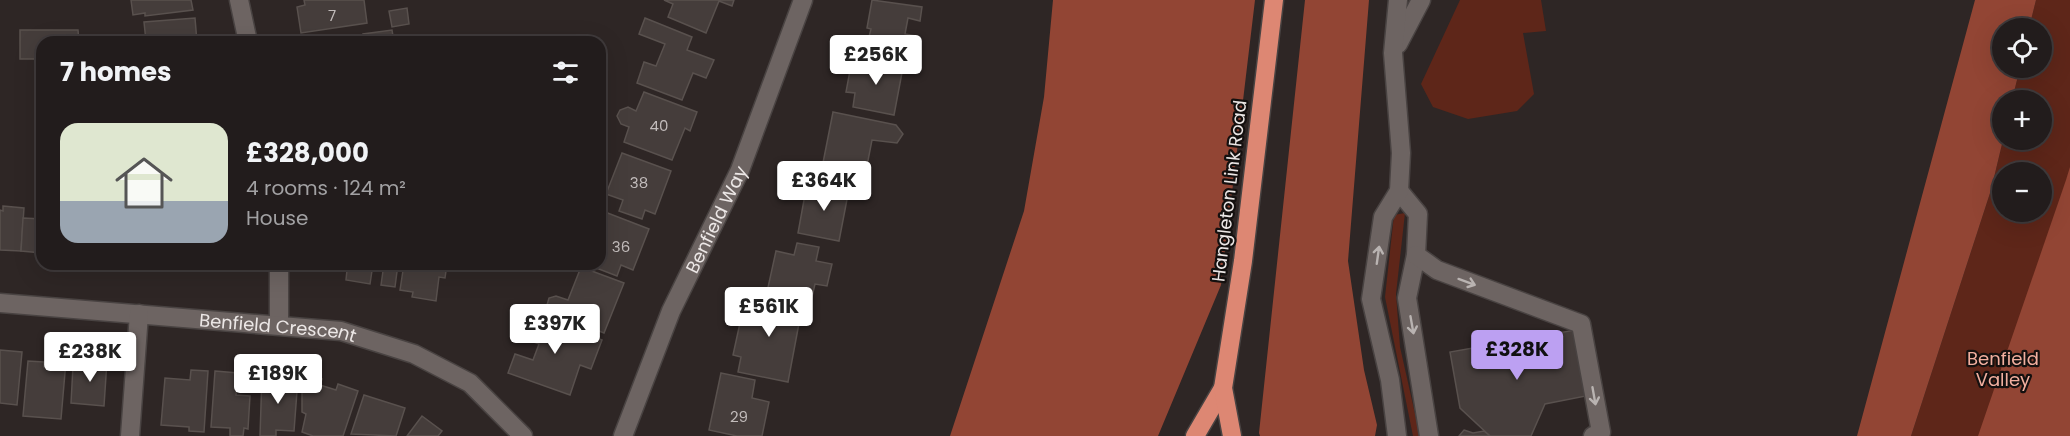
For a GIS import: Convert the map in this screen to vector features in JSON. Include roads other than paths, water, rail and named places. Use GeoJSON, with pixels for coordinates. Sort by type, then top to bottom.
{"type":"FeatureCollection","features":[{"type":"Feature","properties":{"kind":"highway","name":"Hangleton Link Road"},"geometry":{"type":"LineString","coordinates":[[1232,436],[1223,388],[1243,261],[1274,0]]}},
{"type":"Feature","properties":{"kind":"highway","name":"Hangleton Link Road"},"geometry":{"type":"LineString","coordinates":[[1195,436],[1223,388]]}},
{"type":"Feature","properties":{"kind":"street"},"geometry":{"type":"LineString","coordinates":[[239,0],[247,36]]}},
{"type":"Feature","properties":{"kind":"street","name":"Benfield Way"},"geometry":{"type":"LineString","coordinates":[[623,436],[671,310],[740,170],[803,0]]}},
{"type":"Feature","properties":{"kind":"street"},"geometry":{"type":"LineString","coordinates":[[1397,436],[1390,380],[1371,299],[1383,217],[1399,191],[1401,153],[1393,53],[1398,0]]}},
{"type":"Feature","properties":{"kind":"street"},"geometry":{"type":"LineString","coordinates":[[1393,53],[1420,0]]}},
{"type":"Feature","properties":{"kind":"street"},"geometry":{"type":"LineString","coordinates":[[1399,191],[1418,214],[1416,255],[1407,298],[1429,436]]}},
{"type":"Feature","properties":{"kind":"street"},"geometry":{"type":"LineString","coordinates":[[1416,255],[1437,270],[1581,324],[1600,432],[1593,436]]}},
{"type":"Feature","properties":{"kind":"street"},"geometry":{"type":"LineString","coordinates":[[279,270],[279,324]]}},
{"type":"Feature","properties":{"kind":"street","name":"Benfield Crescent"},"geometry":{"type":"LineString","coordinates":[[0,303],[279,324],[341,331],[414,354],[470,383],[523,436]]}},
{"type":"Feature","properties":{"kind":"street"},"geometry":{"type":"LineString","coordinates":[[130,436],[139,314]]}},
{"type":"Feature","properties":{"kind":"park label","name":"Benfield Valley"},"geometry":{"type":"Point","coordinates":[2003,368]}}]}
